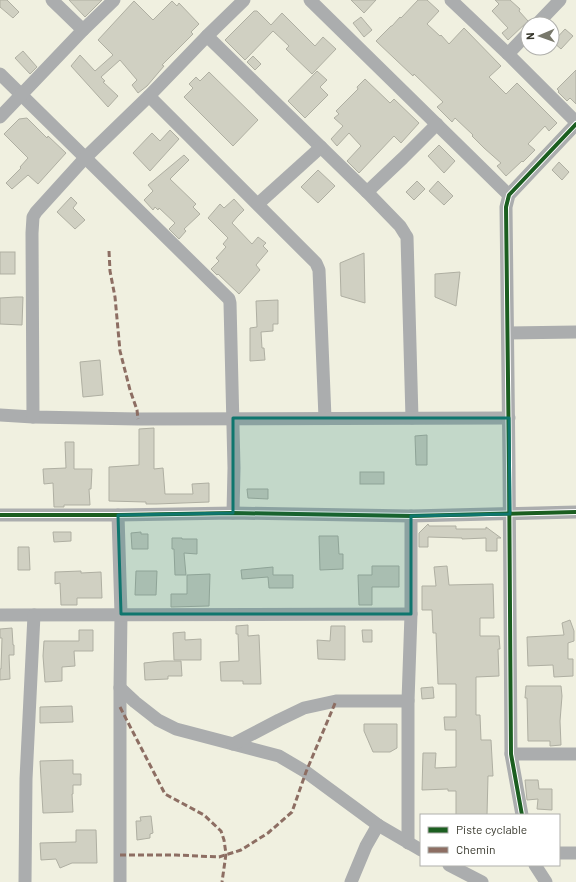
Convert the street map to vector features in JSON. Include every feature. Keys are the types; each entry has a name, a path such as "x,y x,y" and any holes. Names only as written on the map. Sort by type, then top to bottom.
{"street":[{"path":"52,0 83,30"},
{"path":"0,117 83,30 114,0"},
{"path":"33,417 33,217 85,158 244,0"},
{"path":"310,0 509,195"},
{"path":"451,0 508,54 576,123 509,195 506,207 511,754 522,814"},
{"path":"545,16 560,0"},
{"path":"207,36 367,192 406,234 412,418"},
{"path":"508,54 520,41"},
{"path":"0,74 229,299 233,418 234,513"},
{"path":"149,96 318,266 326,418"},
{"path":"367,192 436,124"},
{"path":"258,204 321,147"},
{"path":"508,332 576,332"},
{"path":"0,415 138,419 509,418"},
{"path":"0,516 234,513 411,516 576,512"},
{"path":"118,515 120,614 120,882"},
{"path":"408,843 408,701 411,614 411,516"},
{"path":"0,615 411,614"},
{"path":"25,882 26,779 34,615"},
{"path":"120,688 158,720 176,729 279,756 306,772 378,825 420,849"},
{"path":"233,744 304,708 336,701 408,701"},
{"path":"511,754 576,754"},
{"path":"351,882 366,846 378,825"},
{"path":"560,853 576,853"},
{"path":"451,866 482,882"},
{"path":"536,866 546,882"}],"highlighted area":[{"path":"233,418 509,418 510,514 411,516 411,614 121,614 118,515 233,513"}],"building":[{"path":"0,0 7,0 19,12 13,18 0,7"},
{"path":"69,0 102,0 85,17"},
{"path":"351,0 376,0 364,13"},
{"path":"418,0 427,0 439,11 427,24 440,36 441,35 449,44 464,28 501,66 489,77 506,94 517,83 557,123 549,131 545,126 528,144 535,150 506,176 497,166 501,163 472,136 473,135 455,118 452,122 437,107 443,102 376,41"},
{"path":"495,0 510,0 520,9 519,11 524,16 520,16 520,29 508,40 502,33 508,28 492,11 499,4"},
{"path":"134,1 153,20 172,1 177,6 179,3 199,24 191,32 193,34 162,65 164,66 147,86 138,93 132,85 137,80 120,60 101,77 105,81 103,82 118,96 108,107 71,66 80,55 95,71 113,55 98,40"},
{"path":"254,11 257,11 271,25 282,13 315,46 323,37 336,49 312,74 286,49 289,46 273,31 245,60 225,40"},
{"path":"361,17 372,30 364,37 353,23"},
{"path":"565,29 573,36 561,49 560,48 560,34"},
{"path":"23,51 37,67 30,74 15,58"},
{"path":"253,56 261,64 255,70 247,62"},
{"path":"576,70 576,104 570,98 567,101 557,89"},
{"path":"317,71 327,80 320,87 328,95 305,118 288,101"},
{"path":"209,72 258,120 233,146 184,97 193,88 189,84 196,77 200,81"},
{"path":"365,79 390,103 394,99 419,123 401,143 394,136 359,173 347,161 361,146 349,133 337,146 331,139 343,126 334,118 339,114 336,111 358,89 357,87"},
{"path":"27,118 47,138 48,136 66,153 38,184 28,175 12,189 6,183 21,168 20,167 28,158 4,134 19,119"},
{"path":"170,130 179,139 150,171 133,153 152,133 160,141"},
{"path":"439,145 455,161 444,173 428,156"},
{"path":"184,155 189,160 170,179 196,204 193,207 200,214 184,229 186,231 179,239 169,229 175,223 159,208 158,210 155,207 153,210 144,200 153,191 148,185"},
{"path":"559,162 569,172 562,180 552,170"},
{"path":"318,170 335,186 318,203 301,187"},
{"path":"417,181 425,189 414,200 406,192"},
{"path":"438,181 453,196 444,205 429,191"},
{"path":"71,197 77,203 73,208 85,220 75,229 57,212"},
{"path":"234,199 244,210 232,223 252,244 258,237 266,243 263,246 268,251 256,265 260,270 239,294 211,269 219,261 216,258 226,247 223,244 228,238 208,218 220,204 224,208"},
{"path":"0,252 15,252 15,274 0,274"},
{"path":"364,253 365,303 341,296 340,263"},
{"path":"460,272 456,306 435,297 435,274"},
{"path":"23,297 22,325 0,324 0,298"},
{"path":"278,300 278,324 273,324 273,331 261,332 262,348 264,348 265,360 250,361 250,328 257,327 256,301"},
{"path":"100,360 103,395 83,397 80,362"},
{"path":"154,428 154,469 163,468 165,494 193,494 192,484 209,483 209,502 146,504 146,502 109,501 109,467 139,465 139,429"},
{"path":"427,435 427,465 416,465 415,436"},
{"path":"65,442 74,442 74,469 92,469 91,489 89,489 90,505 64,505 64,507 54,507 53,483 44,484 43,469 66,468"},
{"path":"360,472 384,472 384,484 360,484"},
{"path":"247,489 268,489 268,499 248,498"},
{"path":"428,524 429,526 456,526 456,529 486,529 486,527 501,538 497,538 497,551 486,551 486,538 462,539 428,537 428,547 419,547 419,533"},
{"path":"53,532 71,532 71,541 54,542"},
{"path":"141,532 141,534 148,534 148,549 132,549 131,533"},
{"path":"319,536 338,536 339,554 343,554 343,569 320,570"},
{"path":"172,538 197,539 197,554 184,553 186,575 175,575"},
{"path":"18,547 29,547 30,570 18,570"},
{"path":"372,566 399,566 399,587 372,587 372,605 359,605 358,575 372,575"},
{"path":"447,566 449,585 493,584 494,618 480,618 480,636 499,636 499,676 476,677 476,715 480,715 481,740 491,740 493,776 488,776 487,814 456,814 456,791 448,791 448,789 422,790 423,753 436,753 435,768 456,767 456,730 445,730 444,717 456,717 456,684 438,684 436,633 433,633 432,610 422,610 422,586 436,586 434,567"},
{"path":"273,567 273,575 293,575 293,588 269,588 268,577 242,579 241,570"},
{"path":"81,571 81,573 101,572 102,598 77,598 77,605 61,605 60,583 55,584 55,572"},
{"path":"136,571 157,571 156,595 135,595"},
{"path":"210,574 209,606 171,607 171,594 187,594 187,575"},
{"path":"570,620 574,631 574,641 568,643 568,659 573,659 573,676 554,677 553,665 528,666 527,637 564,635 562,623"},
{"path":"248,625 248,636 259,635 261,684 243,684 243,681 221,681 220,662 239,661 238,634 236,634 236,626"},
{"path":"331,626 345,626 345,660 318,659 317,640 330,641"},
{"path":"12,628 14,655 9,655 10,679 0,680 2,638 0,638 0,629"},
{"path":"79,630 93,630 93,651 74,651 75,666 62,667 62,681 45,682 43,656 44,641 79,641"},
{"path":"362,630 372,630 372,642 363,642"},
{"path":"185,632 185,640 201,639 201,660 174,660 173,633"},
{"path":"181,661 182,676 168,676 168,679 145,680 144,663"},
{"path":"526,686 561,686 561,745 550,746 550,741 528,741 527,698 525,698"},
{"path":"433,687 434,698 422,699 421,688"},
{"path":"72,706 73,722 40,723 40,707"},
{"path":"364,724 397,724 397,748 390,752 373,752 364,731"},
{"path":"73,760 73,774 81,774 81,785 73,785 73,812 43,813 40,761"},
{"path":"525,780 538,780 539,789 552,789 552,810 537,809 538,799 527,800"},
{"path":"151,816 153,833 150,834 150,838 137,840 136,821 141,821 140,817"},
{"path":"76,830 96,830 97,863 72,863 60,868 56,859 41,860 40,843 76,842"}],"marked path":[{"path":"109,251 120,351 137,410 138,419"},
{"path":"120,855 219,857 241,850 268,833 292,812 306,772 336,701"},
{"path":"120,707 165,794 204,815 221,831 226,854 222,882"}],"cycle path":[{"path":"522,814 511,754 506,207 509,195 576,124"},
{"path":"0,515 233,513 411,516 576,512"}]}
